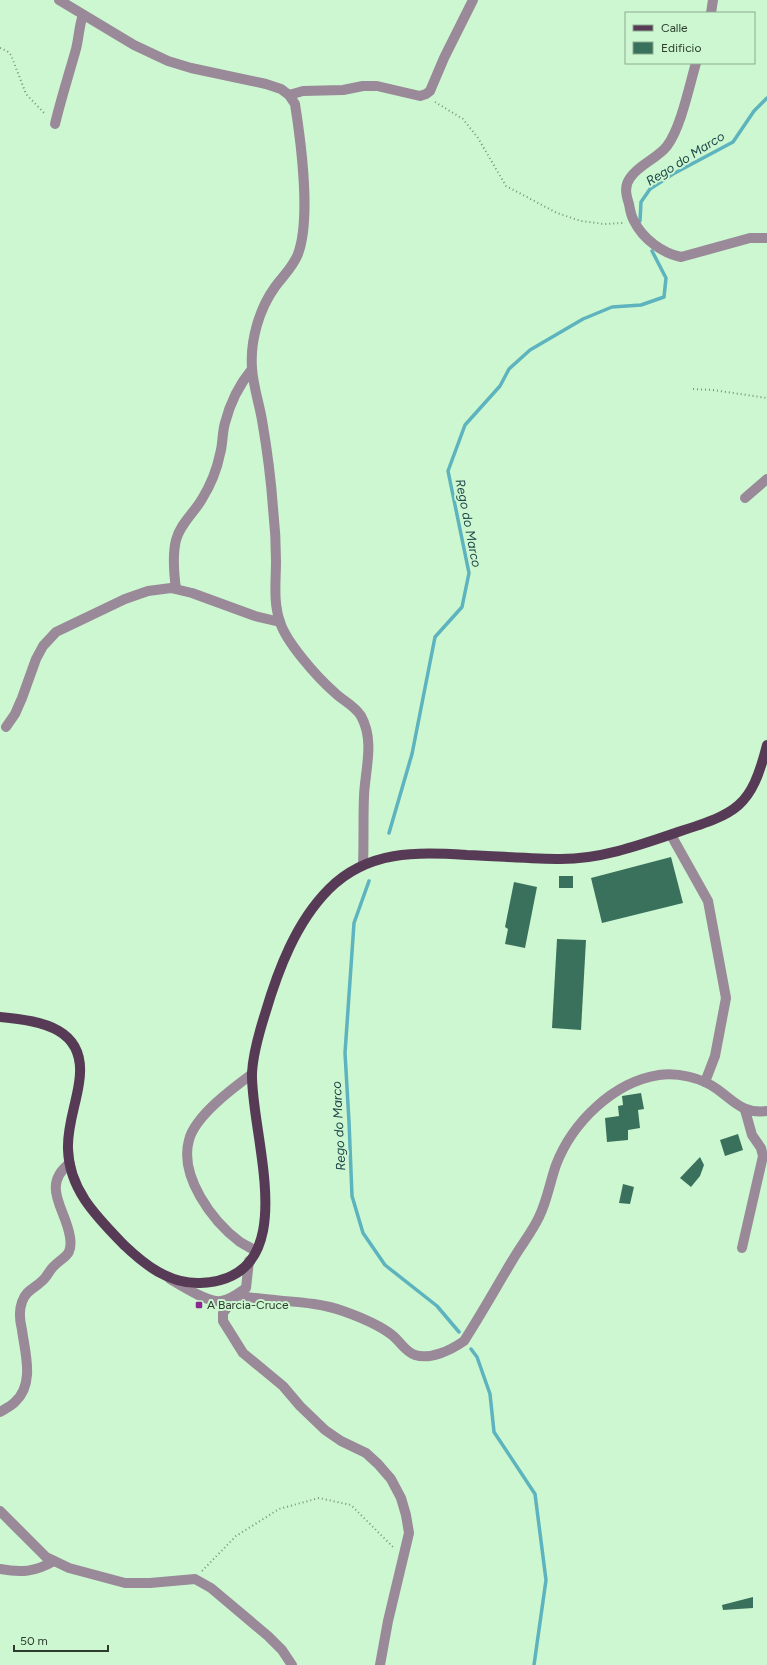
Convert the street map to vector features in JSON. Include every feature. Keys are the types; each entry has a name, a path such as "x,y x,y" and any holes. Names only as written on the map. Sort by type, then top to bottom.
{"main road":[{"path":"0,1017 51,1026 63,1032 70,1039 75,1048 79,1057 80,1069 79,1083 69,1128 68,1150 75,1182 84,1200 96,1217 133,1253 167,1277 181,1282 198,1283 214,1281 227,1277 240,1270 249,1261 263,1236 266,1217 266,1191 252,1074 259,1032 272,989 300,926 322,896 336,882 364,865 395,855 417,853 562,859 590,857 617,852 671,835 709,822 728,813 741,804 751,792 758,777 767,745"}],"street":[{"path":"59,0 134,45 168,61 191,68 266,84 281,89 289,95 295,104 304,216 301,242 291,267 276,286 265,304 256,330 252,369 268,459 276,559 275,598 280,622 290,641 309,666 333,691 354,707 364,724 367,733 368,747 364,794 364,865"},
{"path":"289,95 303,91 342,90 370,86 377,86 420,96 426,94 430,91 444,58 473,0"},
{"path":"711,12 713,0"},
{"path":"54,124 76,47 79,26 83,15"},
{"path":"696,64 677,126 667,147 639,167 630,178 626,187 627,200 634,222 646,237 661,250 672,255 681,256 750,238 767,238"},
{"path":"176,589 174,576 176,540 181,528 202,500 214,474 230,408 242,382 252,369"},
{"path":"745,498 767,479"},
{"path":"6,726 15,714 36,659 43,646 56,632 125,599 148,591 171,588 254,616 280,622"},
{"path":"671,835 708,901 726,998 715,1056 706,1082"},
{"path":"252,1074 232,1089 198,1124 189,1140 187,1156 190,1175 199,1196 225,1230 241,1242 256,1250"},
{"path":"167,1277 181,1286 210,1299 221,1301 237,1295 257,1300 320,1304 342,1310 367,1320 394,1336 408,1352 416,1356 430,1356 456,1347 464,1342 539,1217 557,1164 567,1143 581,1122 597,1106 615,1092 641,1080 660,1075 683,1076 706,1082 745,1110 759,1112 767,1111"},
{"path":"742,1248 763,1156 761,1148 752,1135 745,1110"},
{"path":"0,1412 15,1403 22,1394 26,1381 28,1366 20,1323 21,1303 28,1290 41,1282 53,1267 65,1258 70,1247 70,1237 57,1198 55,1183 61,1170 70,1163"},
{"path":"249,1261 246,1288 237,1295 223,1313 223,1321 242,1353 283,1386 324,1430 341,1441 366,1453 391,1479 401,1498 409,1533 388,1621 380,1665"},
{"path":"0,1511 46,1557 69,1568 125,1583 150,1583 195,1579 211,1588 268,1636 282,1650 292,1665"},
{"path":"0,1569 10,1571 29,1571 41,1569 54,1561"}],"path":[{"path":"0,48 7,51 11,55 26,94 54,124"},
{"path":"426,94 463,119 478,138 506,186 557,213 581,221 604,224 634,222"},
{"path":"693,389 713,390 767,398"},
{"path":"195,1579 236,1536 279,1509 319,1498 351,1505 403,1557"}],"building":[{"path":"671,857 683,903 602,923 591,878"},
{"path":"559,876 573,876 573,888 559,888"},
{"path":"514,882 537,887 525,948 505,944 508,929 505,927"},
{"path":"557,939 586,940 581,1030 552,1028"},
{"path":"641,1093 644,1109 638,1110 640,1128 628,1130 628,1140 607,1142 605,1118 619,1116 618,1106 623,1105 622,1096"},
{"path":"738,1134 743,1150 725,1156 720,1140"},
{"path":"700,1157 704,1165 700,1176 691,1187 680,1178"},
{"path":"623,1184 634,1187 630,1204 619,1203"},
{"path":"753,1597 753,1608 723,1610 722,1605"}],"waterway":[{"name":"Rego do Marco","path":"640,221 641,202 650,189 673,174 733,142 754,111 767,98"},
{"name":"Rego do Marco","path":"389,833 412,754 435,637 462,607 469,573 448,471 465,425 500,386 509,369 530,350 583,319 612,307 641,305 664,297 666,278 652,251"},
{"name":"Rego do Marco","path":"369,881 354,923 345,1053 352,1196 363,1233 385,1265 437,1306 459,1332"},
{"name":"Rego do Marco","path":"471,1349 477,1357 490,1394 494,1432 535,1494 546,1580 534,1665"}],"place":[{"name":"A Barcia-Cruce","path":"199,1305"}]}
